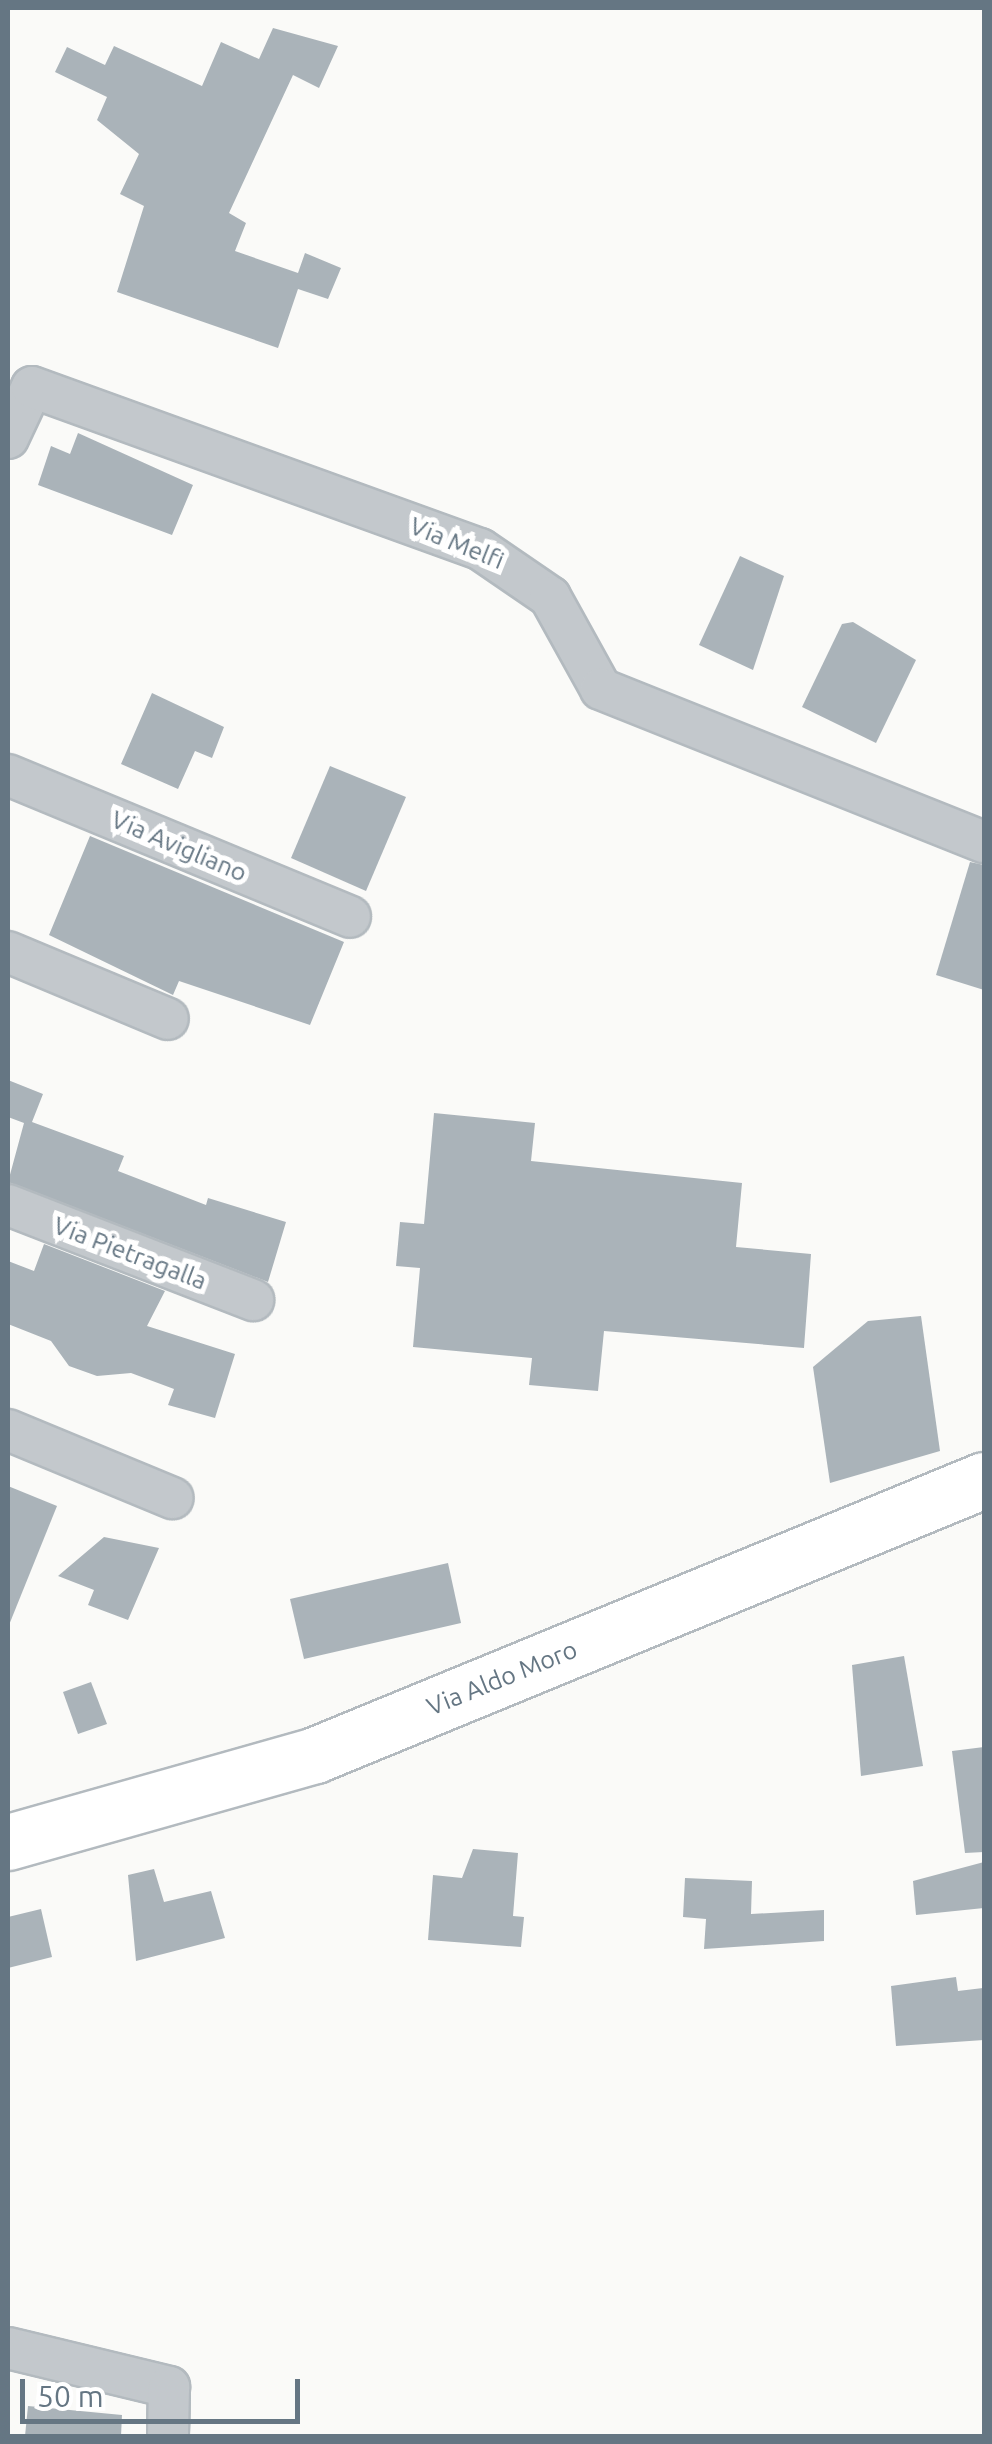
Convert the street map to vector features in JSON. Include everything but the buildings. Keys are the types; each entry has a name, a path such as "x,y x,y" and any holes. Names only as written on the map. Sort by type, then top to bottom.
{"street":[{"name":"Via Melfi","path":"8,438 32,388 480,549 550,596 601,689 984,842"},
{"name":"Via Avigliano","path":"8,775 350,917"},
{"path":"8,952 168,1019"},
{"name":"Via Pietragalla","path":"8,1205 253,1300"},
{"path":"8,1430 172,1498"},
{"name":"Via Aldo Moro","path":"8,1842 315,1754 984,1480"},
{"path":"8,2348 169,2387 168,2436"}]}
